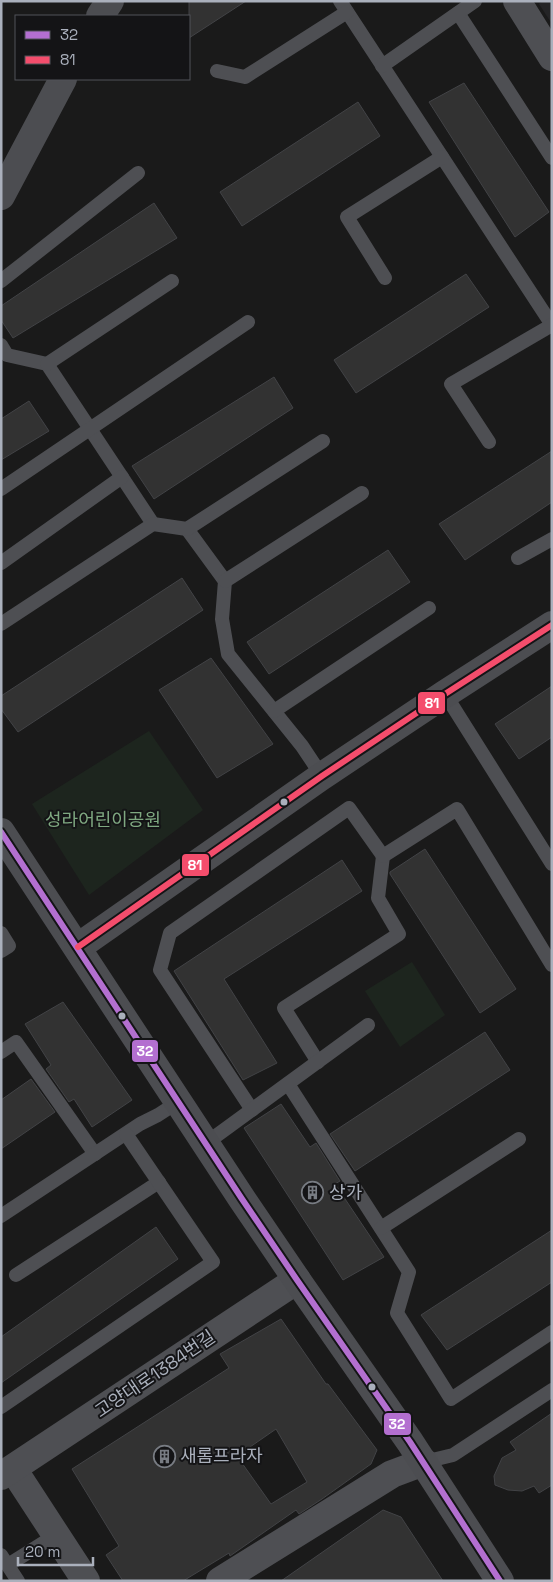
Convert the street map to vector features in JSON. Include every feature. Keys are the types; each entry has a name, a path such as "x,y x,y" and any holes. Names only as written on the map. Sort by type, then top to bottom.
{"street":[{"path":"101,15 110,1"},
{"path":"517,1 552,57"},
{"path":"1,196 62,80"},
{"path":"78,947 322,776 552,625"},
{"path":"1,832 78,947 205,1144 296,1280 424,1462 500,1581"},
{"name":"고양대로1384번길","path":"7,1472 296,1280"},
{"path":"220,1581 392,1474 424,1462"},
{"path":"7,1472 56,1535 86,1581"}],"lane":[{"path":"382,66 475,1"},
{"path":"217,71 245,77 344,7 552,325 451,384 489,442"},
{"path":"458,13 552,158"},
{"path":"385,278 347,217 442,157"},
{"path":"1,281 138,172"},
{"path":"47,364 172,281"},
{"path":"1,490 248,322"},
{"path":"3,354 47,364 153,524"},
{"path":"1,624 153,524 187,529 323,442"},
{"path":"1,563 122,477"},
{"path":"225,581 362,493"},
{"path":"187,529 225,581 222,619 228,654 302,746 322,776"},
{"path":"518,558 552,539"},
{"path":"274,711 429,608"},
{"path":"445,694 552,863"},
{"path":"252,1110 160,970 170,933 349,808 383,856 378,898 399,934 284,1008 318,1062"},
{"path":"383,856 457,809 552,965"},
{"path":"1,933 10,946 1,951"},
{"path":"205,1144 368,1026"},
{"path":"1,1052 16,1042 94,1154"},
{"path":"288,1084 409,1272 397,1313 452,1398 552,1332"},
{"path":"1,1216 94,1154 178,1102"},
{"path":"1,1408 213,1262 126,1134"},
{"path":"381,1228 519,1139"},
{"path":"16,1275 159,1182"},
{"path":"424,1462 453,1455 552,1390"},
{"path":"18,1581 4,1560 56,1535"}],"shaded area":[{"path":"542,1 552,1 552,24 539,4"}],"green space":[{"name":"성라어린이공원","path":"149,731 203,810 89,895 32,804"},
{"path":"412,962 445,1015 400,1047 365,991"}],"building":[{"path":"189,1 246,1 190,37"},
{"path":"464,83 549,212 515,237 429,102"},
{"path":"358,102 380,136 242,226 220,192"},
{"path":"154,203 177,238 13,338 1,320 1,306"},
{"path":"466,274 489,307 356,393 334,360"},
{"path":"274,377 293,408 154,499 132,466"},
{"path":"29,401 49,431 1,460 1,419"},
{"path":"552,451 552,502 465,560 439,524"},
{"path":"388,550 410,582 269,674 247,642"},
{"path":"182,578 203,610 18,732 1,709 1,696"},
{"path":"211,658 273,744 217,778 159,690"},
{"path":"552,686 552,737 519,759 495,724"},
{"path":"425,849 516,989 480,1013 390,874 390,872"},
{"path":"342,860 362,891 224,979 277,1063 243,1080 174,971"},
{"path":"63,1002 132,1100 92,1127 74,1099 69,1102 46,1069 51,1065 25,1024"},
{"path":"485,1032 510,1070 355,1171 330,1134"},
{"path":"31,1079 55,1112 1,1149 1,1100"},
{"name":"상가","path":"281,1104 310,1147 316,1143 340,1181 335,1184 384,1257 343,1280 244,1128"},
{"path":"156,1227 178,1259 1,1383 1,1337"},
{"path":"552,1230 552,1282 447,1350 421,1315"},
{"path":"281,1319 326,1384 328,1384 377,1450 371,1464 322,1499 299,1514 296,1510 230,1556 229,1553 183,1581 123,1581 106,1555 119,1546 72,1469 229,1368 220,1354","holes":["276,1429 307,1482 271,1504 237,1456"]},
{"path":"552,1413 552,1485 539,1493 534,1486 522,1491 508,1490 495,1485 494,1476 502,1458 516,1450 510,1442"},
{"path":"383,1510 401,1517 443,1581 281,1581"}],"transit line":[{"name":"81","path":"78,947 322,776 552,625"},
{"name":"32","path":"1,832 242,1199 410,1442 500,1581"}],"place":[{"name":"상가","path":"313,1193"},
{"name":"새롬프라자","path":"164,1456"}]}
